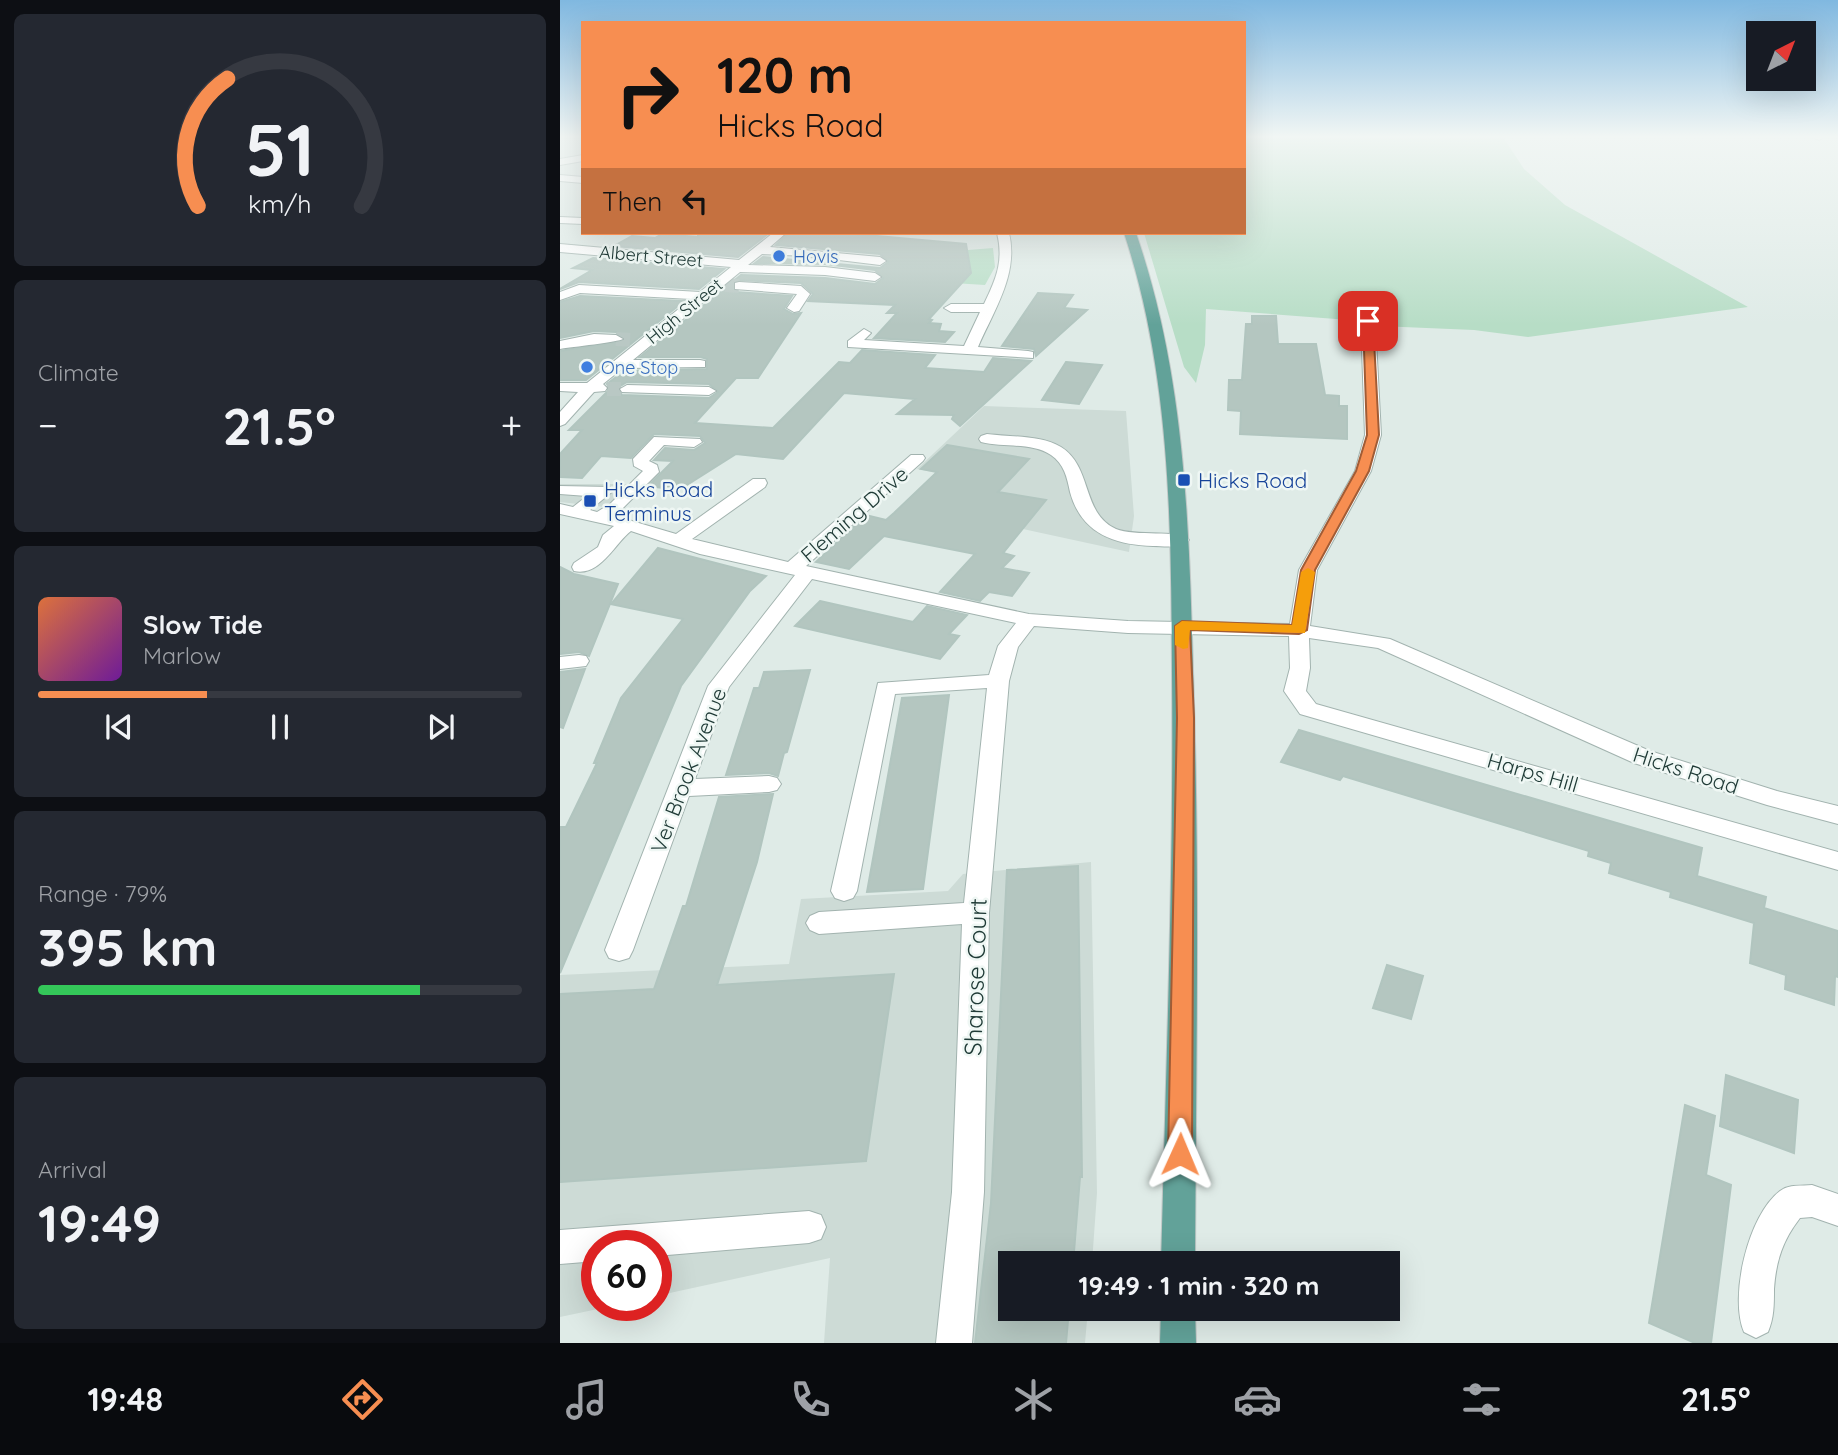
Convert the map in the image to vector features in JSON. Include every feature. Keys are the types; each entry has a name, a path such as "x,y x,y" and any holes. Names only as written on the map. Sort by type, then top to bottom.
{"main road":[{"path":"1131,235 1139,255 1160,353 1170,417 1180,540 1185,718 1178,1251"},
{"path":"1178,1321 1178,1343"}],"street":[{"path":"560,220 581,221"},
{"name":"High Street","path":"560,421 590,388 701,296 720,285 777,235"},
{"path":"968,350 1007,265 1003,235"},
{"name":"Albert Street","path":"560,248 875,277"},
{"path":"758,250 806,252 880,261"},
{"path":"739,286 804,292 794,308"},
{"path":"560,296 579,289 701,296"},
{"path":"951,308 989,308"},
{"name":"Harps Hill","path":"1368,320 1373,435 1363,471 1308,570 1299,630 1301,654 1295,691 1308,709 1838,861"},
{"path":"864,333 853,344 1028,355"},
{"path":"560,345 594,338 616,339"},
{"path":"632,340 647,341"},
{"path":"619,364 700,364"},
{"path":"560,387 607,389"},
{"path":"627,389 709,391"},
{"path":"987,439 1054,449 1074,468 1083,506 1094,523 1111,533 1128,540 1180,540"},
{"path":"601,517 616,508 651,472 650,468 640,463 641,459 660,440 694,442"},
{"name":"Fleming Drive","path":"800,571 917,458"},
{"path":"678,541 759,483"},
{"path":"564,490 604,491 569,510"},
{"name":"Hicks Road","path":"569,510 628,524 678,541 800,571 1029,620 1128,627 1299,630 1382,643 1642,757 1775,799 1838,815"},
{"path":"581,567 607,550 609,539 628,524"},
{"name":"Ver Brook Avenue","path":"619,950 719,686 787,596 800,571"},
{"path":"985,611 999,594"},
{"name":"Sharose Court","path":"954,1343 968,1192 976,913 998,681 1009,646 1029,620"},
{"path":"844,891 886,688 998,681"},
{"path":"680,788 769,784"},
{"path":"819,923 976,913"},
{"path":"1756,1320 1758,1260 1773,1225 1792,1202 1812,1201 1838,1210"},
{"path":"560,1247 810,1227"}],"shaded area":[{"path":"984,406 1126,411 1134,516 1129,552 972,518 1005,485 917,469"},
{"path":"560,484 631,484 605,507 560,502"},
{"path":"1091,862 1097,1193 1093,1251 998,1251 998,1321 1087,1321 1085,1343 824,1343 830,1258 672,1293 672,1230 581,1230 581,1313 560,1317 560,975 789,964 801,899 948,891 963,874"}],"green space":[{"path":"1246,200 1559,200 1748,307 1528,337 1474,330 1379,326 1349,320 1206,309 1205,345 1196,383 1184,367 1145,235 1246,235"},
{"path":"993,248 995,267 985,285 889,279 955,251"}],"building":[{"path":"766,235 738,257 614,246 632,236"},
{"path":"786,235 865,235 966,244 971,273 929,319 932,320 929,323 941,324 939,331 954,332 945,342 874,338 897,313 887,313 895,305 808,301 813,294 801,283 735,280 741,275 825,278 875,284 883,278 875,270 825,264 755,263 763,257 880,268 888,262 880,254 776,245"},
{"path":"593,258 724,269 699,289 579,282 560,289 592,270 573,268"},
{"path":"734,281 732,289 735,292 792,296 784,309 793,314 801,313 758,378 736,378 695,423 773,428 839,362 850,363 862,350 935,355 925,368 984,372 993,358 1031,361 960,426 952,419 954,415 897,414 915,399 844,393 783,459 736,454 679,490 648,486 673,461 654,460 665,448 694,450 705,443 700,436 654,434 631,458 601,456 582,478 560,477 560,454 582,430 569,430 607,392 610,388 607,384 624,371 707,369 707,359 701,357 640,357","holes":["627,382 709,384 718,392 709,398 622,395 617,388"]},
{"path":"1038,293 1073,295 1064,308 1087,310 1036,356 1034,349 1002,346"},
{"path":"580,296 684,301 586,380 560,380 560,351 625,340 616,332 594,331 560,338 560,302"},
{"path":"1252,316 1276,316 1278,344 1316,344 1325,395 1339,396 1339,406 1347,406 1347,439 1240,434 1241,411 1228,410 1229,380 1242,380 1246,324 1252,324"},
{"path":"1066,362 1102,365 1079,404 1042,400"},
{"path":"947,445 1029,459 998,492 1046,500 1003,553 1014,556 1002,568 1029,573 1012,596 989,592 980,601 940,592 975,554 884,536 849,569 816,562 866,515 886,520 894,513 937,472 921,469"},
{"path":"658,548 766,576 750,591 681,686 560,973 560,827 566,827 597,763 594,763 621,698 683,619 611,604"},
{"path":"560,567 574,574 618,584 589,656 579,652 560,654"},
{"path":"820,601 913,622 927,606 967,615 949,634 959,636 940,659 795,626"},
{"path":"585,669 563,728 560,727 560,672"},
{"path":"810,670 778,776 769,773 726,775 754,688 759,688 764,672"},
{"path":"949,695 923,889 867,892 902,698"},
{"path":"1299,730 1702,848 1697,876 1766,897 1764,908 1838,931 1838,977 1835,976 1834,1005 1785,989 1786,975 1750,963 1754,923 1670,897 1671,892 1609,873 1611,863 1588,856 1589,851 1343,776 1340,780 1281,762"},
{"path":"773,794 757,862 717,985 894,974 866,1161 560,1182 560,994 654,989 683,906 686,906 719,797"},
{"path":"1078,866 1082,1177 1074,1251 998,1251 998,1321 1068,1321 1066,1343 975,1343 991,1203 1007,870"},
{"path":"1387,965 1423,976 1411,1019 1373,1008"},
{"path":"1726,1075 1798,1100 1794,1153 1720,1126"},
{"path":"1685,1105 1715,1116 1706,1175 1731,1185 1711,1343 1695,1343 1649,1323"}],"tunnel":[{"path":"725,285 739,286"},
{"path":"616,339 632,340"},
{"path":"607,389 627,389"}],"slow traffic":[{"path":"1183,645 1182,626 1299,630 1308,572"}],"place":[{"name":"Hovis","path":"779,256"},
{"name":"One Stop","path":"587,367"},
{"name":"Hicks Road","path":"1184,480"},
{"name":"Hicks Road Terminus","path":"590,501"}],"route":[{"path":"1180,1154 1185,718 1182,626 1299,630 1308,570 1363,471 1373,435 1368,321"}]}
